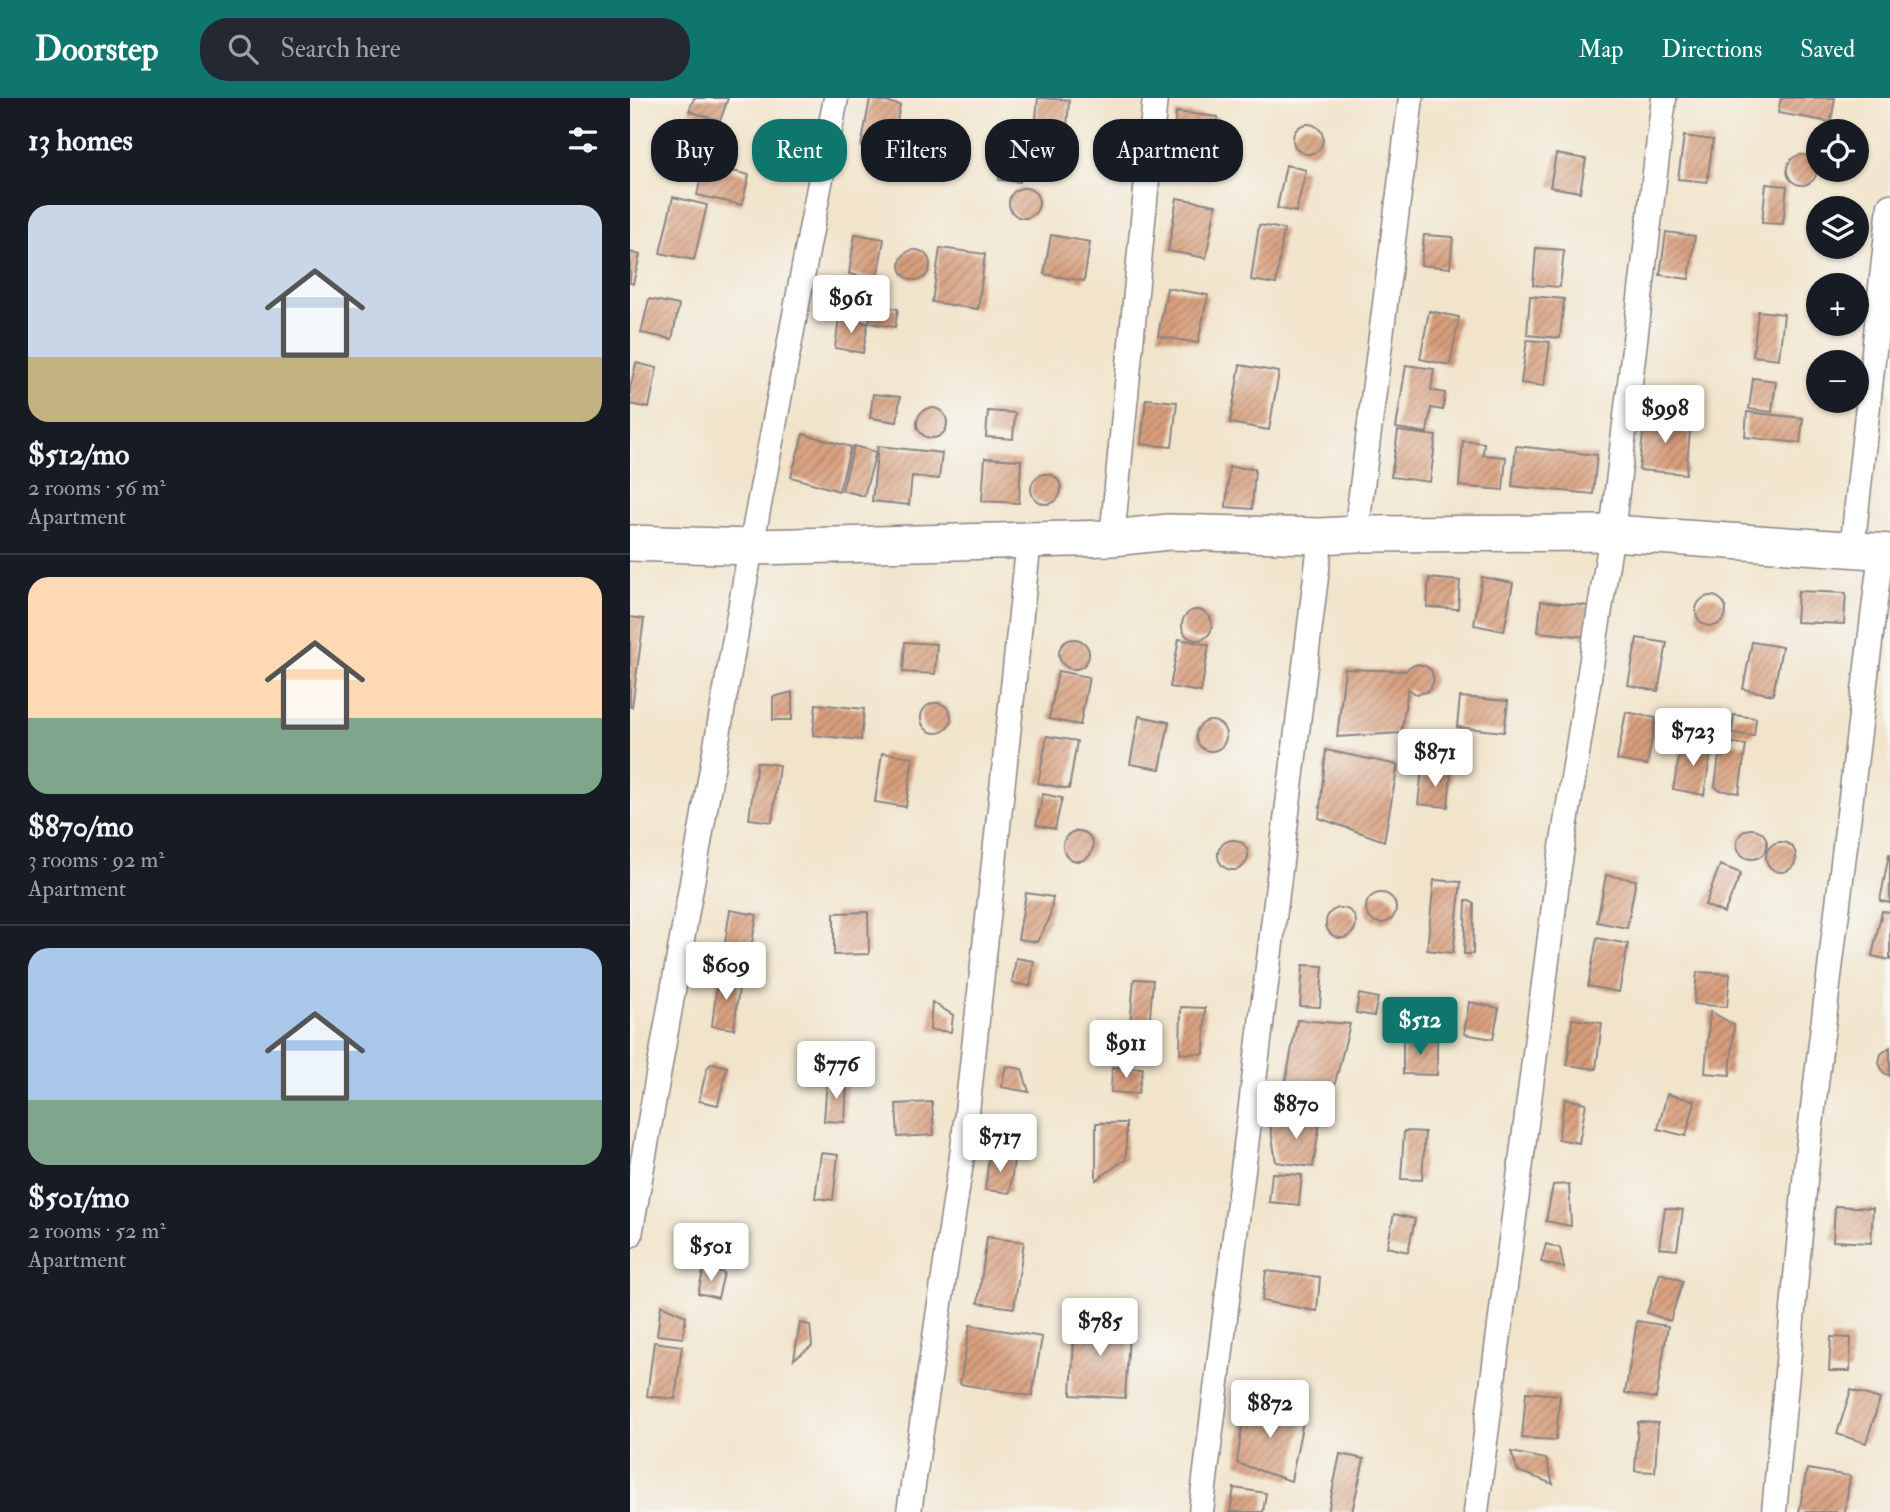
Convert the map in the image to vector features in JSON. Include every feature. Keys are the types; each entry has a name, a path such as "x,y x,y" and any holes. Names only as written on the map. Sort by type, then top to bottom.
{"street":[{"path":"630,1235 751,547 836,98"},
{"path":"1112,538 1154,98"},
{"path":"1356,534 1411,98"},
{"path":"1476,1512 1559,867 1612,533 1664,98"},
{"path":"1774,1512 1808,1149 1874,551 1890,206"},
{"path":"630,543 751,547 1112,538 1169,532 1321,536 1612,533 1874,551"},
{"path":"1201,1512 1321,536"},
{"path":"909,1512 964,1149 1029,540"}],"building":[{"path":"694,98 728,98 721,119 689,111"},
{"path":"1038,98 1069,100 1068,119 1036,119"},
{"path":"1781,98 1835,98 1832,119 1778,113"},
{"path":"870,99 900,105 897,119 866,119"},
{"path":"1176,112 1218,117 1218,119 1175,119"},
{"path":"1308,124 1314,125 1322,133 1322,145 1314,153 1308,154 1302,153 1294,145 1293,139 1294,133 1302,125"},
{"path":"1684,136 1713,140 1707,182 1678,179"},
{"path":"1556,154 1586,159 1580,192 1550,187"},
{"path":"1806,156 1806,182 1811,182 1802,185 1791,181 1787,170 1791,159"},
{"path":"1286,165 1306,170 1296,212 1277,208"},
{"path":"738,172 749,175 742,205 697,195 700,182 738,182"},
{"path":"1766,184 1787,186 1783,224 1762,223"},
{"path":"1024,188 1035,192 1039,203 1035,214 1024,218 1013,214 1009,203 1013,192"},
{"path":"673,197 707,205 694,260 660,253"},
{"path":"1177,198 1216,205 1206,258 1168,251"},
{"path":"1259,225 1284,229 1276,284 1251,280"},
{"path":"1666,232 1695,236 1689,279 1660,275"},
{"path":"855,234 884,239 877,279 849,274"},
{"path":"1051,235 1090,242 1084,281 1044,274"},
{"path":"1424,235 1453,237 1450,268 1421,265"},
{"path":"940,248 985,254 978,309 932,302"},
{"path":"1536,248 1564,250 1560,287 1533,285"},
{"path":"915,250 921,251 929,259 929,271 921,279 915,280 909,279 901,271 900,265 901,259 909,251"},
{"path":"630,252 640,255 633,284 630,283"},
{"path":"1167,288 1208,295 1198,343 1158,336"},
{"path":"1530,296 1564,299 1560,338 1527,335"},
{"path":"649,299 679,305 672,339 641,333"},
{"path":"871,305 898,309 895,327 869,323"},
{"path":"1429,311 1459,317 1450,365 1420,359"},
{"path":"1758,311 1784,314 1779,359 1753,356"},
{"path":"839,318 868,323 863,353 835,348"},
{"path":"1527,340 1550,342 1544,386 1521,383"},
{"path":"636,363 657,368 649,408 630,404 630,389"},
{"path":"1240,365 1279,372 1269,430 1230,423"},
{"path":"1406,365 1434,369 1431,390 1445,393 1443,410 1431,408 1427,433 1396,428"},
{"path":"1753,378 1776,381 1772,412 1749,409"},
{"path":"873,394 900,397 897,422 870,418"},
{"path":"1146,399 1177,402 1172,447 1141,444"},
{"path":"932,408 943,412 947,423 943,434 932,438 921,434 917,423 921,412"},
{"path":"988,411 1015,413 1013,439 986,437"},
{"path":"1747,412 1803,418 1800,443 1745,437"},
{"path":"1645,416 1691,421 1686,474 1639,470"},
{"path":"1398,431 1436,436 1430,482 1391,477"},
{"path":"803,434 851,447 839,491 791,477"},
{"path":"1463,441 1484,443 1483,455 1506,457 1503,490 1459,486"},
{"path":"854,446 876,452 864,496 842,490"},
{"path":"878,446 942,453 939,479 912,476 909,505 872,501"},
{"path":"1516,446 1597,455 1593,494 1512,486"},
{"path":"985,458 1021,460 1019,503 982,501"},
{"path":"1229,467 1255,469 1252,509 1226,507"},
{"path":"1046,474 1052,475 1060,483 1060,495 1052,503 1046,504 1040,503 1032,495 1031,489 1032,483 1040,475"},
{"path":"1482,577 1513,583 1504,631 1474,625"},
{"path":"1429,578 1460,581 1458,609 1427,607"},
{"path":"1798,591 1846,593 1844,624 1796,622"},
{"path":"1711,596 1717,597 1725,605 1725,617 1717,625 1711,626 1705,625 1697,617 1696,611 1697,605 1705,597"},
{"path":"1541,601 1590,606 1587,637 1538,632"},
{"path":"1197,610 1203,611 1211,619 1211,631 1203,639 1197,640 1191,639 1183,631 1182,625 1183,619 1191,611"},
{"path":"630,617 644,619 632,707 630,707"},
{"path":"1637,638 1667,643 1658,691 1628,685"},
{"path":"1074,639 1085,643 1089,654 1085,665 1074,669 1063,665 1059,654 1063,643"},
{"path":"1179,639 1209,645 1201,692 1170,687"},
{"path":"905,642 937,644 935,674 903,672"},
{"path":"1752,642 1782,647 1773,695 1743,689"},
{"path":"1418,664 1431,670 1434,680 1426,692 1416,694 1408,689 1401,733 1337,737 1345,669 1406,671"},
{"path":"1058,671 1089,677 1080,725 1049,719"},
{"path":"792,692 792,720 773,720 773,697"},
{"path":"1460,697 1508,701 1504,732 1457,727"},
{"path":"936,703 942,704 950,712 950,724 942,732 936,733 930,732 922,724 921,718 922,712 930,704"},
{"path":"816,704 864,709 861,740 813,735"},
{"path":"1626,712 1656,718 1647,765 1617,760"},
{"path":"1734,715 1756,718 1754,736 1732,733"},
{"path":"1139,716 1169,722 1160,769 1130,764"},
{"path":"1211,721 1217,722 1225,730 1225,742 1217,750 1211,751 1205,750 1197,742 1196,736 1197,730 1205,722"},
{"path":"1047,736 1077,741 1069,789 1038,783"},
{"path":"1682,741 1712,747 1704,795 1673,789"},
{"path":"1721,741 1746,745 1739,793 1719,790 1715,786"},
{"path":"1326,750 1398,765 1384,841 1319,818"},
{"path":"882,753 913,757 906,807 875,802"},
{"path":"757,762 779,765 772,822 749,819"},
{"path":"1422,770 1451,773 1448,807 1418,804"},
{"path":"1043,794 1062,798 1055,829 1036,825"},
{"path":"1752,829 1758,830 1766,838 1766,850 1758,858 1752,859 1746,858 1738,850 1737,844 1738,838 1746,830"},
{"path":"1078,831 1089,835 1093,846 1089,857 1078,861 1067,857 1063,846 1067,835"},
{"path":"1233,840 1239,841 1247,849 1247,861 1239,869 1233,870 1227,869 1219,861 1218,855 1219,849 1227,841"},
{"path":"1781,842 1787,843 1795,851 1795,863 1787,871 1781,872 1775,871 1767,863 1766,857 1767,851 1775,843"},
{"path":"1890,854 1890,903 1880,901"},
{"path":"1720,865 1741,873 1724,913 1705,905"},
{"path":"1606,875 1636,880 1627,928 1597,922"},
{"path":"1434,880 1461,882 1453,953 1427,950"},
{"path":"1026,893 1053,897 1049,920 1037,942 1018,939"},
{"path":"1381,893 1387,894 1395,902 1395,914 1387,922 1381,923 1375,922 1367,914 1366,908 1367,902 1375,894"},
{"path":"1466,900 1474,903 1473,954 1464,954"},
{"path":"1341,908 1347,909 1355,917 1355,929 1347,937 1341,938 1335,937 1327,929 1326,923 1327,917 1335,909"},
{"path":"730,910 757,915 749,959 723,955"},
{"path":"1882,911 1890,912 1890,960 1872,956"},
{"path":"868,912 869,954 834,955 834,913"},
{"path":"1597,938 1628,944 1619,992 1588,986"},
{"path":"1016,958 1034,961 1030,986 1012,983"},
{"path":"1303,965 1323,966 1320,1007 1300,1006"},
{"path":"1697,972 1730,974 1727,1007 1694,1004"},
{"path":"718,976 740,979 734,1029 712,1026"},
{"path":"1134,979 1153,980 1149,1028 1130,1026"},
{"path":"1359,994 1378,998 1374,1016 1356,1013"},
{"path":"932,1002 953,1015 951,1032 930,1030"},
{"path":"1469,1002 1499,1008 1493,1039 1464,1034"},
{"path":"1181,1007 1205,1008 1204,1054 1180,1053"},
{"path":"1710,1011 1734,1025 1730,1075 1705,1073"},
{"path":"1572,1019 1602,1023 1596,1069 1567,1065"},
{"path":"1297,1020 1350,1024 1332,1095 1285,1085"},
{"path":"1403,1040 1437,1040 1437,1075 1403,1074"},
{"path":"1890,1047 1890,1076 1883,1072 1879,1063 1881,1054"},
{"path":"712,1063 727,1067 718,1105 699,1101 707,1068"},
{"path":"1006,1066 1022,1069 1029,1092 1001,1087"},
{"path":"1112,1067 1143,1068 1138,1094 1111,1092"},
{"path":"827,1080 847,1081 845,1122 824,1121"},
{"path":"1667,1094 1695,1101 1686,1136 1658,1129"},
{"path":"1565,1099 1586,1103 1579,1143 1558,1139"},
{"path":"932,1102 934,1135 898,1137 896,1104"},
{"path":"1321,1116 1313,1167 1276,1162 1270,1124"},
{"path":"1096,1123 1126,1123 1126,1159 1096,1180"},
{"path":"1404,1131 1425,1132 1422,1180 1401,1179"},
{"path":"821,1153 838,1155 833,1200 815,1198"},
{"path":"989,1156 1014,1159 1010,1193 985,1190"},
{"path":"1272,1173 1302,1175 1299,1205 1269,1202"},
{"path":"1569,1184 1571,1226 1546,1221 1553,1185"},
{"path":"1835,1206 1873,1208 1871,1243 1833,1241"},
{"path":"1665,1208 1683,1210 1677,1250 1659,1248"},
{"path":"1394,1214 1415,1219 1408,1252 1387,1247"},
{"path":"987,1237 1024,1242 1014,1308 978,1303"},
{"path":"1546,1244 1560,1248 1564,1268 1541,1262"},
{"path":"704,1268 724,1273 718,1298 698,1293"},
{"path":"1266,1271 1320,1277 1317,1311 1262,1301"},
{"path":"1660,1273 1683,1281 1670,1321 1647,1313"},
{"path":"661,1305 686,1316 683,1338 657,1335"},
{"path":"1075,1318 1130,1321 1125,1398 1071,1395"},
{"path":"1637,1321 1668,1326 1656,1398 1625,1393"},
{"path":"800,1323 810,1325 812,1346 794,1359"},
{"path":"970,1325 1042,1337 1032,1396 960,1384"},
{"path":"1831,1337 1851,1338 1850,1371 1829,1371"},
{"path":"654,1342 682,1346 675,1399 647,1396"},
{"path":"1851,1390 1880,1399 1866,1443 1837,1434"},
{"path":"1526,1392 1560,1395 1556,1440 1522,1438"},
{"path":"1245,1402 1304,1416 1291,1481 1237,1463"},
{"path":"1638,1422 1658,1423 1655,1472 1635,1471"},
{"path":"1511,1452 1546,1459 1553,1484 1518,1471"},
{"path":"1340,1454 1364,1459 1352,1512 1328,1512"},
{"path":"1807,1469 1850,1476 1845,1512 1799,1512"},
{"path":"1234,1488 1266,1493 1263,1512 1230,1512"}]}
